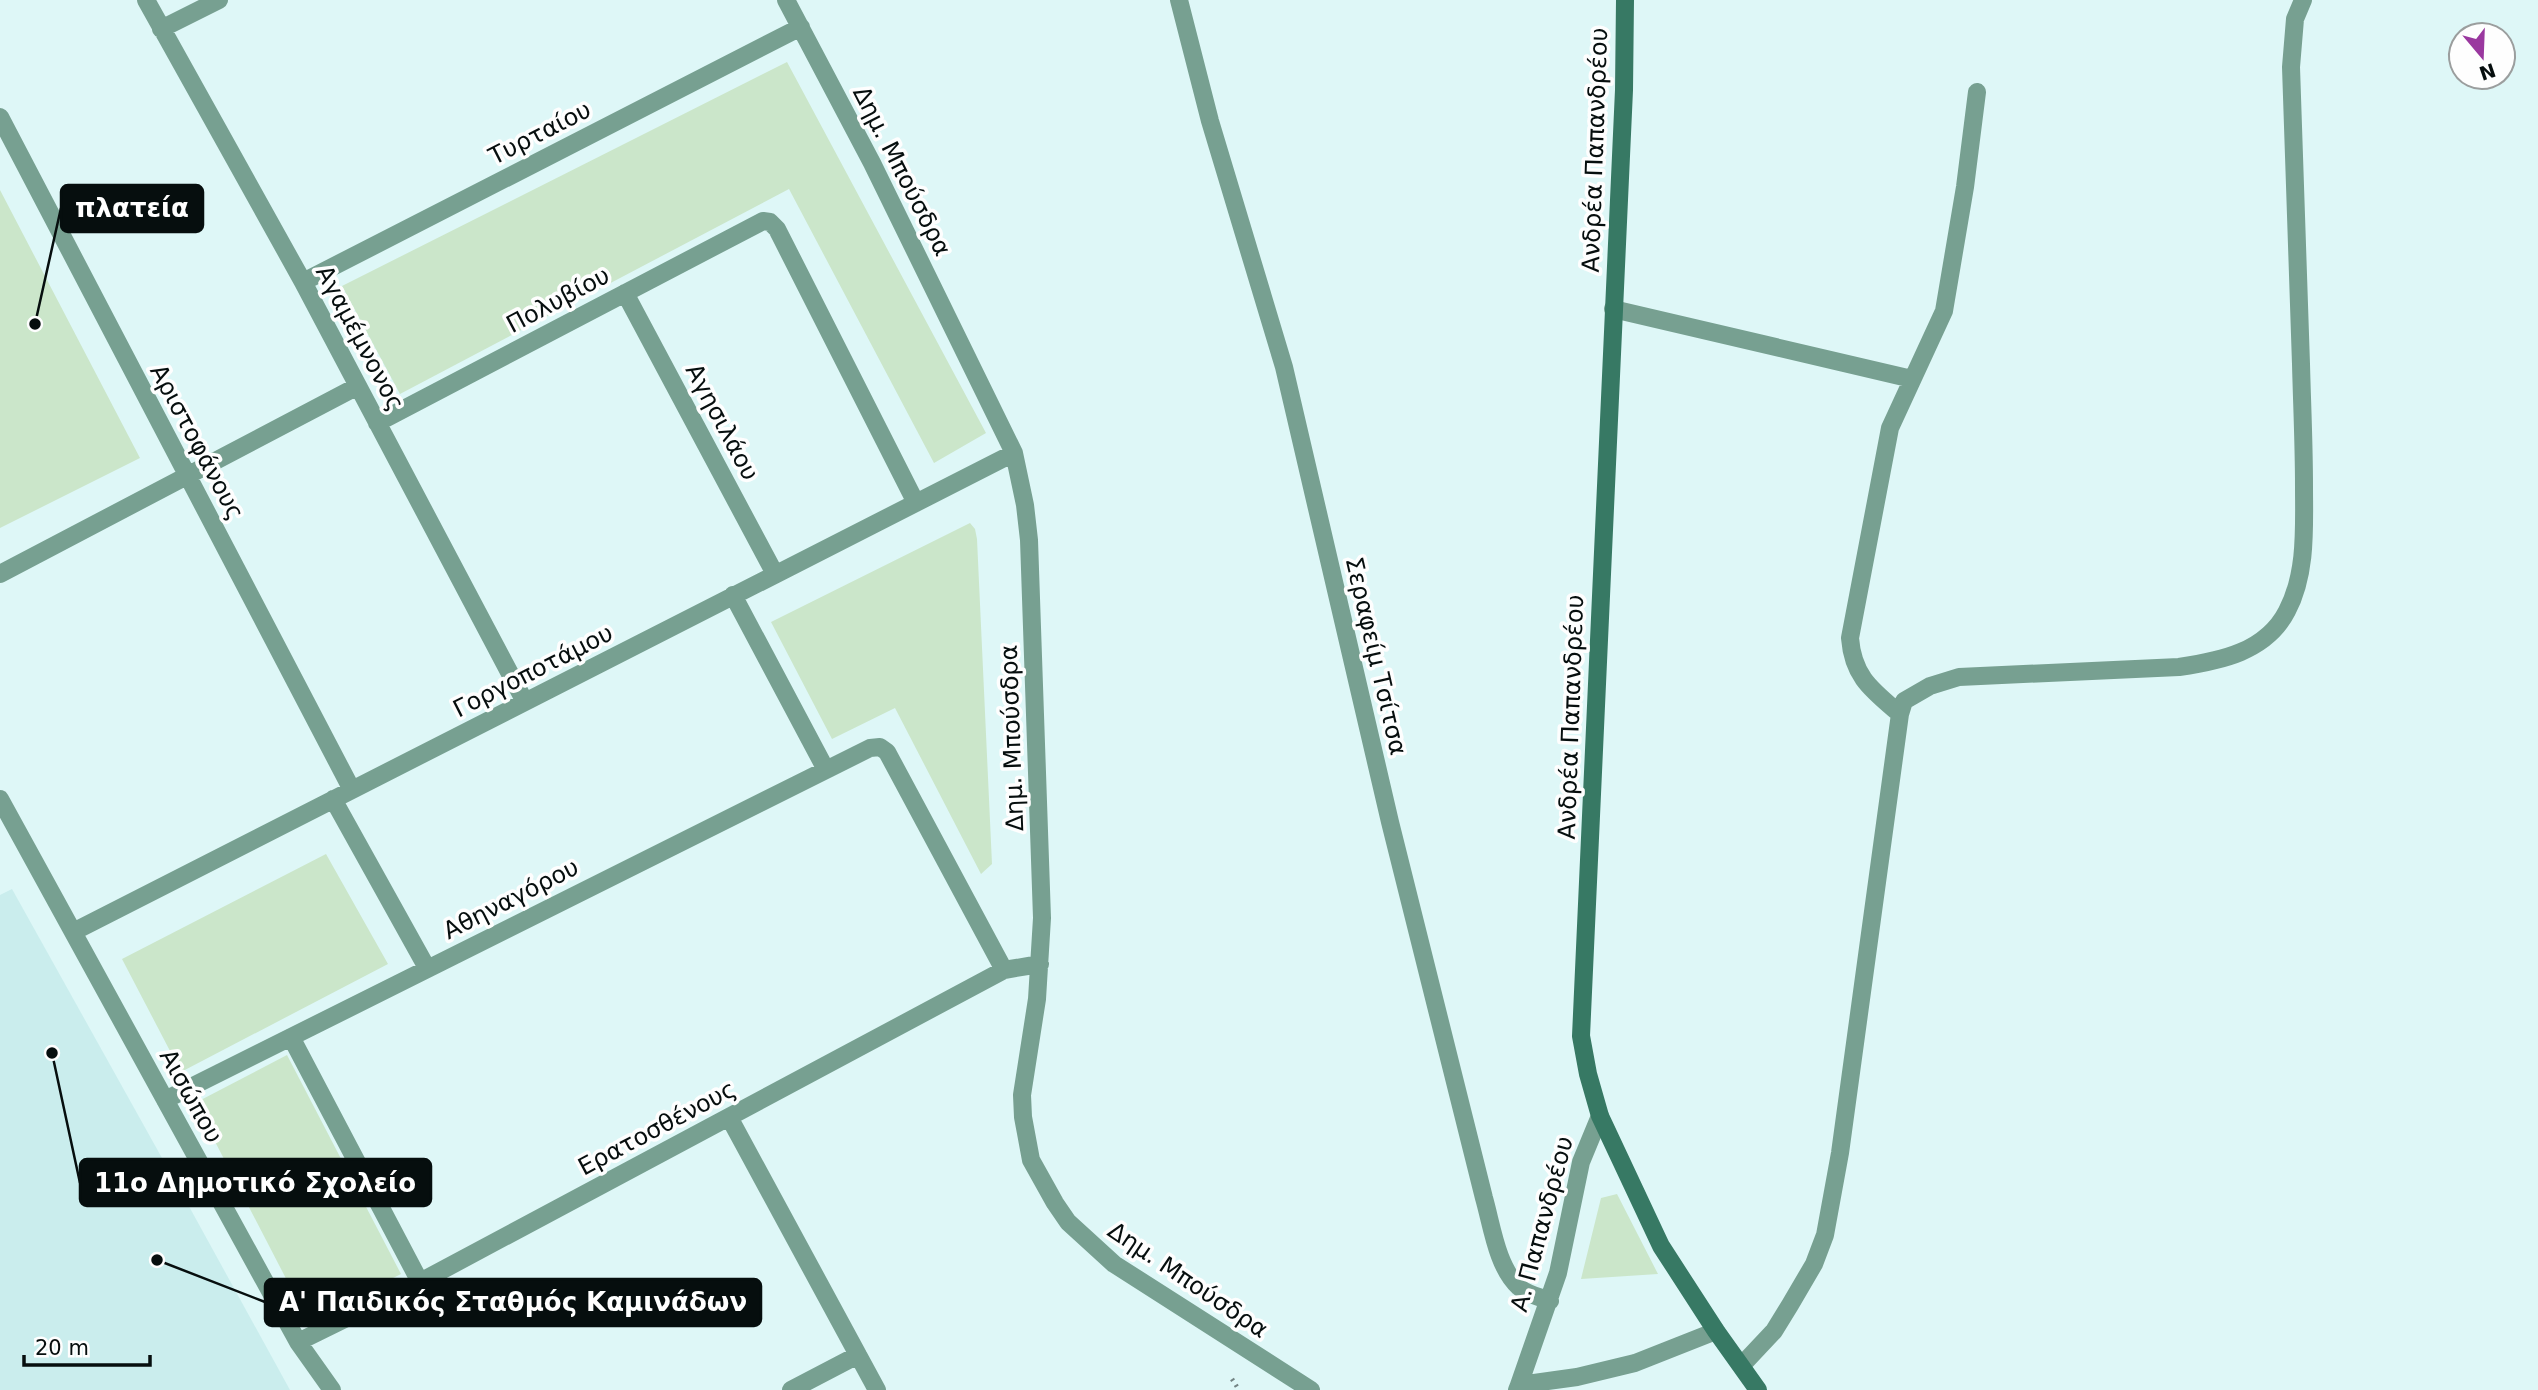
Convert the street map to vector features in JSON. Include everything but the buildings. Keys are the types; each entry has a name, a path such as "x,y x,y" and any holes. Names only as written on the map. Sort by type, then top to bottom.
{"main road":[{"name":"Ανδρέα Παπανδρέου","path":"1625,0 1624,90 1581,1036 1600,1116 1661,1246 1758,1390"}],"street":[{"name":"Αγαμέμνονος","path":"146,0 303,282 525,702"},
{"path":"161,29 219,0"},
{"name":"Δημ. Μπούσδρα","path":"786,0 872,163 1014,453 1025,505 1031,586 1042,918 1040,964 1022,1095 1031,1160 1068,1222 1114,1264 1311,1390"},
{"name":"Σεραφείμ Τσίτσα","path":"1179,0 1210,121 1284,367 1390,822 1491,1222 1509,1275 1520,1289 1550,1301"},
{"path":"1742,1365 1779,1322 1808,1275 1825,1235 1840,1153 1900,714 1904,701 1915,693 1959,677 2179,667 2211,662 2234,656 2249,648 2276,627 2287,613 2300,569 2304,537 2291,66 2295,19 2303,0"},
{"name":"Τυρταίου","path":"303,282 800,27"},
{"path":"1900,714 1872,690 1857,670 1851,658 1850,638 1890,428 1944,311 1965,187 1977,92"},
{"name":"Αριστοφάνους","path":"3,129 352,790"},
{"name":"Πολυβίου","path":"377,423 763,221 770,222 777,229 916,503"},
{"name":"Αγησιλάου","path":"625,293 775,575"},
{"path":"1613,309 1912,379"},
{"path":"0,574 358,386"},
{"name":"Γοργοποτάμου","path":"73,932 1014,453"},
{"path":"733,596 825,768"},
{"name":"Αθηναγόρου","path":"166,1100 825,768 870,748 880,747 887,752 1004,970"},
{"name":"Αισώπου","path":"0,799 298,1342 332,1390"},
{"path":"333,799 427,968"},
{"name":"Ερατοσθένους","path":"298,1342 420,1282 1004,970 1040,964"},
{"path":"291,1037 420,1282"},
{"name":"Α. Παπανδρέου","path":"1518,1388 1550,1301 1581,1162 1600,1116"},
{"path":"729,1117 877,1390"},
{"path":"1518,1388 1635,1363 1716,1331"},
{"path":"791,1390 858,1356"}],"path":[{"path":"1229,1373 1239,1390"}],"shaded area":[{"path":"12,889 290,1390 0,1390 0,895"}],"green space":[{"path":"787,62 986,433 934,463 789,189 400,394 342,286"},
{"path":"0,190 140,458 0,528"},
{"path":"970,523 975,529 977,539 992,864 981,874 895,708 832,739 771,622"},
{"path":"326,854 388,964 181,1072 122,959"},
{"path":"287,1055 401,1274 308,1321 195,1103"},
{"path":"1617,1194 1658,1274 1581,1279 1601,1198"}],"place":[{"name":"πλατεία","path":"35,324"},
{"name":"11ο Δημοτικό Σχολείο","path":"52,1053"},
{"name":"Α' Παιδικός Σταθμός Καμινάδων","path":"157,1260"}]}
